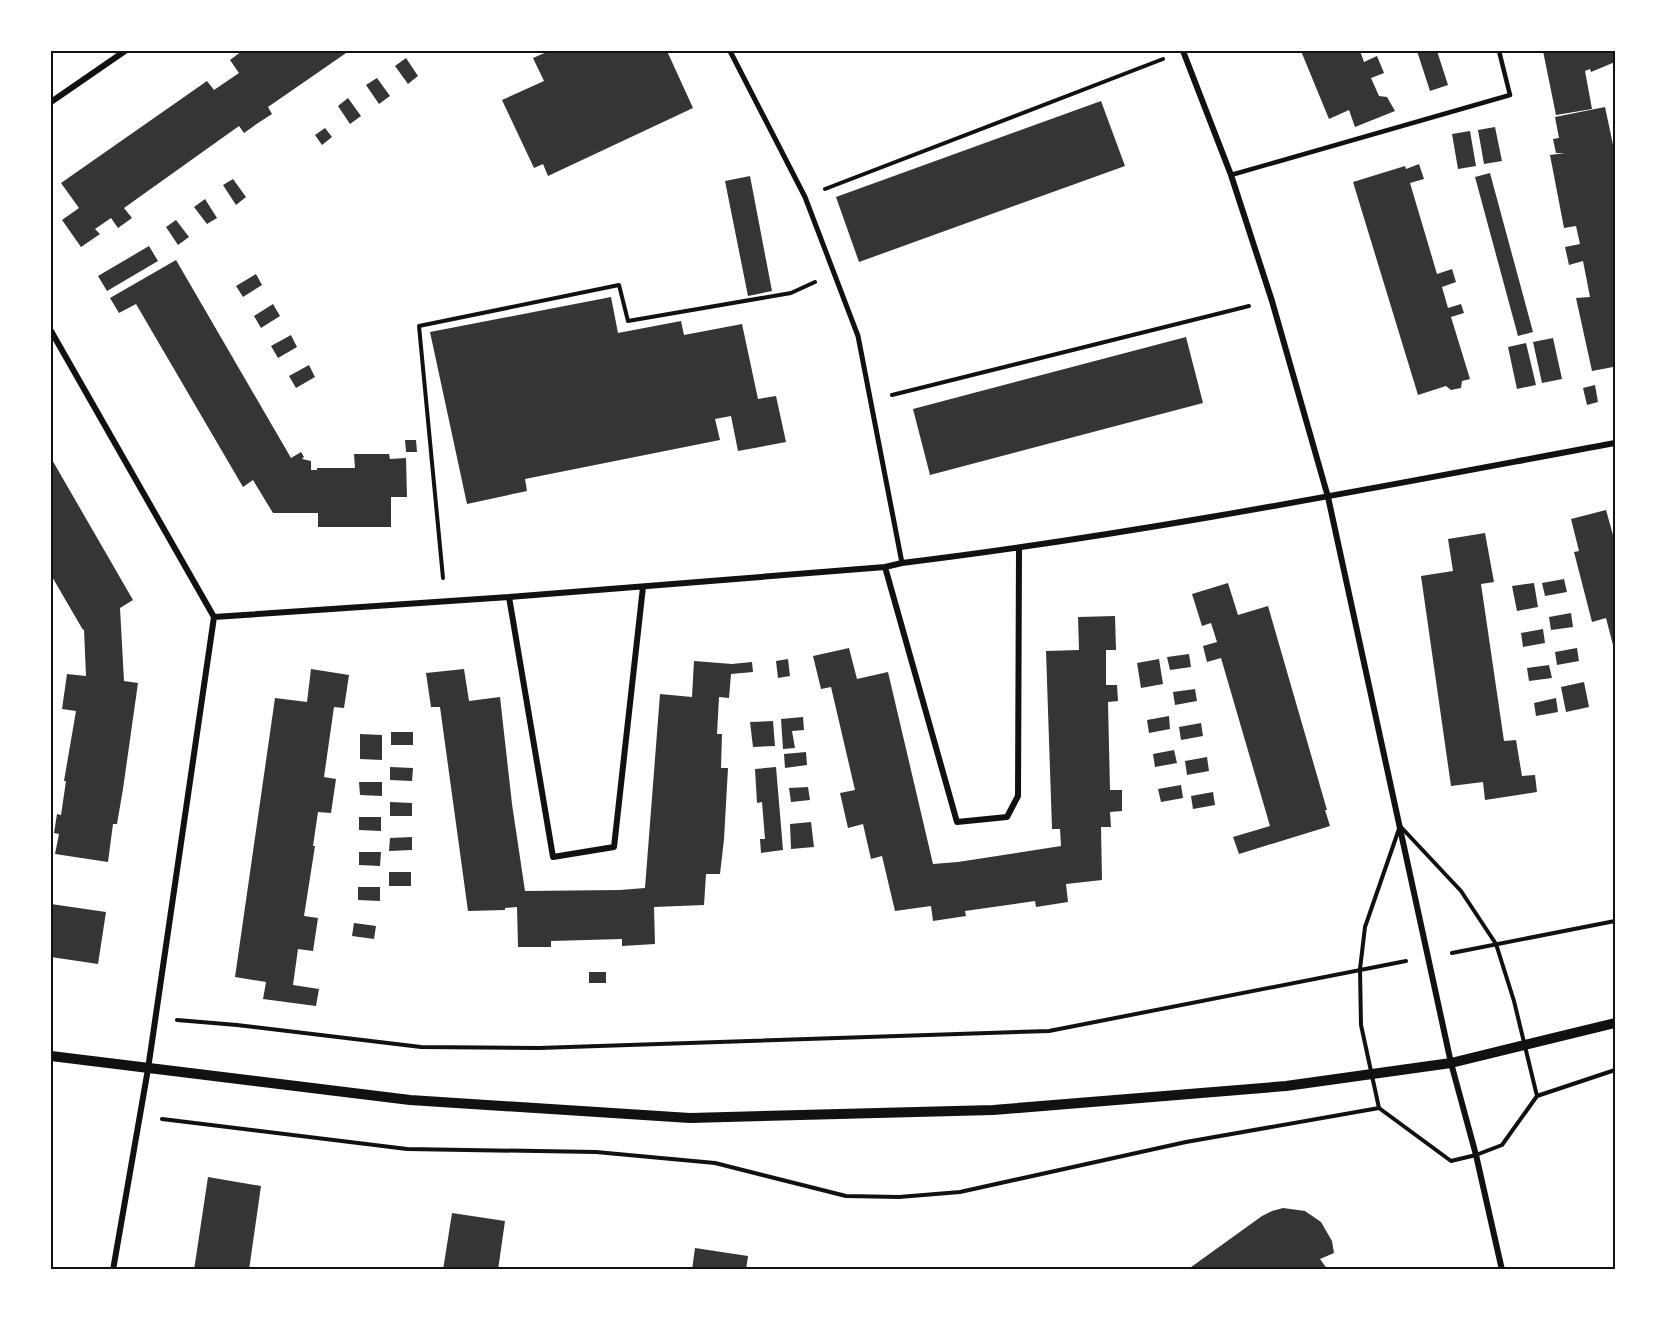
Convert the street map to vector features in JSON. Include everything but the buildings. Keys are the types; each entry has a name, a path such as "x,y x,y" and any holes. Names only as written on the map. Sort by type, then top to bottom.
{"street":[{"path":"51,102 125,51"},
{"path":"730,51 805,196 858,336 902,563"},
{"path":"1183,51 1231,175 1272,301 1328,497 1451,1063 1476,1155 1502,1270"},
{"path":"51,331 214,617 148,1069 113,1270"},
{"path":"214,617 643,587 885,567 1018,549 1328,497 1615,443"},
{"path":"885,567 957,822 1007,817 1018,796 1018,549"},
{"path":"508,597 553,857 614,847 643,587"},
{"path":"51,1056 410,1100 690,1118 993,1110 1286,1086 1451,1063 1615,1023"}],"lane":[{"path":"1231,175 1510,94 1499,51"}],"path":[{"path":"805,196 1183,51"},
{"path":"444,601 419,326 619,285 628,321 791,293 834,273"},
{"path":"871,400 1272,301"},
{"path":"1537,1096 1526,1045 1496,944 1461,891 1400,826 1365,927 1360,969 1361,1025 1379,1108 1451,1161 1502,1145 1537,1096 1588,1077 1615,1070"},
{"path":"155,1018 237,1025 421,1047 539,1048 1049,1031 1615,921"},
{"path":"140,1116 407,1149 596,1152 715,1163 846,1196 899,1197 960,1192 1186,1142 1379,1108"}]}
